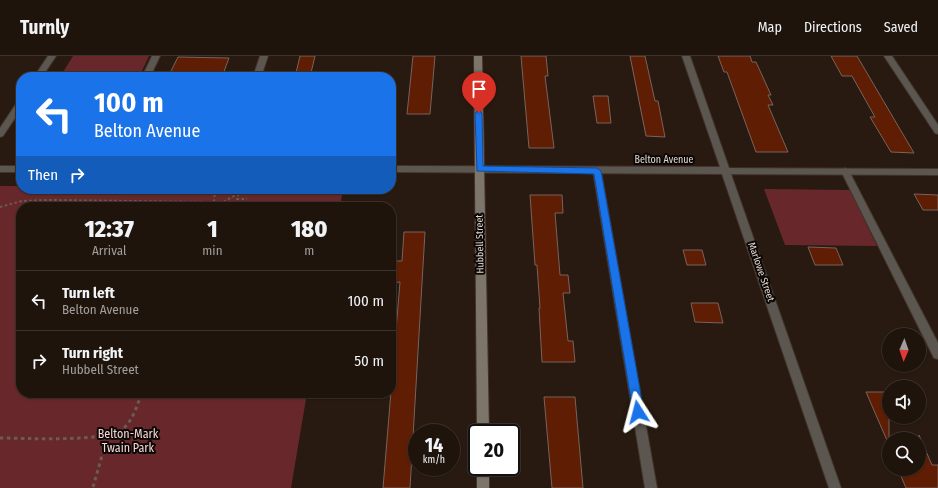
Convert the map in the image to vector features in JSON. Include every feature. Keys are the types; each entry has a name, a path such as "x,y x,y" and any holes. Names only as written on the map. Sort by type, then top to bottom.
{"street":[{"path":"41,72 52,56"},
{"path":"148,72 156,56"},
{"path":"259,72 264,56"},
{"name":"Hubbell Street","path":"478,56 483,424"},
{"name":"Marlowe Street","path":"686,56 835,488"},
{"path":"888,56 938,130"},
{"path":"0,134 16,110"},
{"path":"0,169 16,169"},
{"name":"Belton Avenue","path":"396,169 938,172"},
{"path":"597,171 651,488"},
{"path":"845,171 938,354"},
{"path":"483,476 483,488"}],"path":[{"path":"24,202 214,202 215,194"},
{"path":"224,202 237,194"},
{"path":"238,194 237,199 247,199"},
{"path":"0,206 8,203 16,202"},
{"path":"0,438 95,438 123,429 137,408 140,398"},
{"path":"92,487 108,434"}],"green space":[{"path":"73,56 149,56 141,72 63,72"},
{"name":"Belton-Mark Twain Park","path":"0,186 16,186 16,194 342,194 341,202 16,202 16,398 306,398 291,488 0,488"},
{"path":"764,189 850,190 877,246 785,245"}],"building":[{"path":"300,56 315,56 311,72 296,72"},
{"path":"413,56 435,56 430,114 407,114"},
{"path":"521,56 546,56 548,76 545,76 554,148 529,148"},
{"path":"630,56 645,56 655,101 658,101 665,137 646,136"},
{"path":"718,56 750,56 752,62 756,62 771,95 768,95 773,105 768,105 788,152 756,152 727,72 724,72"},
{"path":"831,56 857,56 914,153 891,152 870,117 875,117 852,76 842,76"},
{"path":"178,57 229,58 224,72 170,72"},
{"path":"593,96 608,96 611,123 597,123"},
{"path":"914,194 938,195 938,210 923,210"},
{"path":"530,195 562,195 563,213 555,213 560,275 568,275 570,293 563,293 568,341 573,341 575,362 542,362 537,265 535,265"},
{"path":"404,232 425,232 414,424 408,424 408,476 411,476 410,488 383,488 390,398 396,398 396,330 400,282 396,282 396,261 402,261"},
{"path":"808,247 836,248 843,265 815,265"},
{"path":"683,250 702,250 706,265 687,265"},
{"path":"691,303 718,303 723,323 695,322"},
{"path":"866,392 882,392 882,424 889,424 889,432 883,432"},
{"path":"544,397 575,397 583,488 552,488"},
{"path":"926,451 932,465 938,465 938,488 906,488 901,476 926,476"}],"route":[{"path":"479,113 480,169 597,171 638,412"}]}
